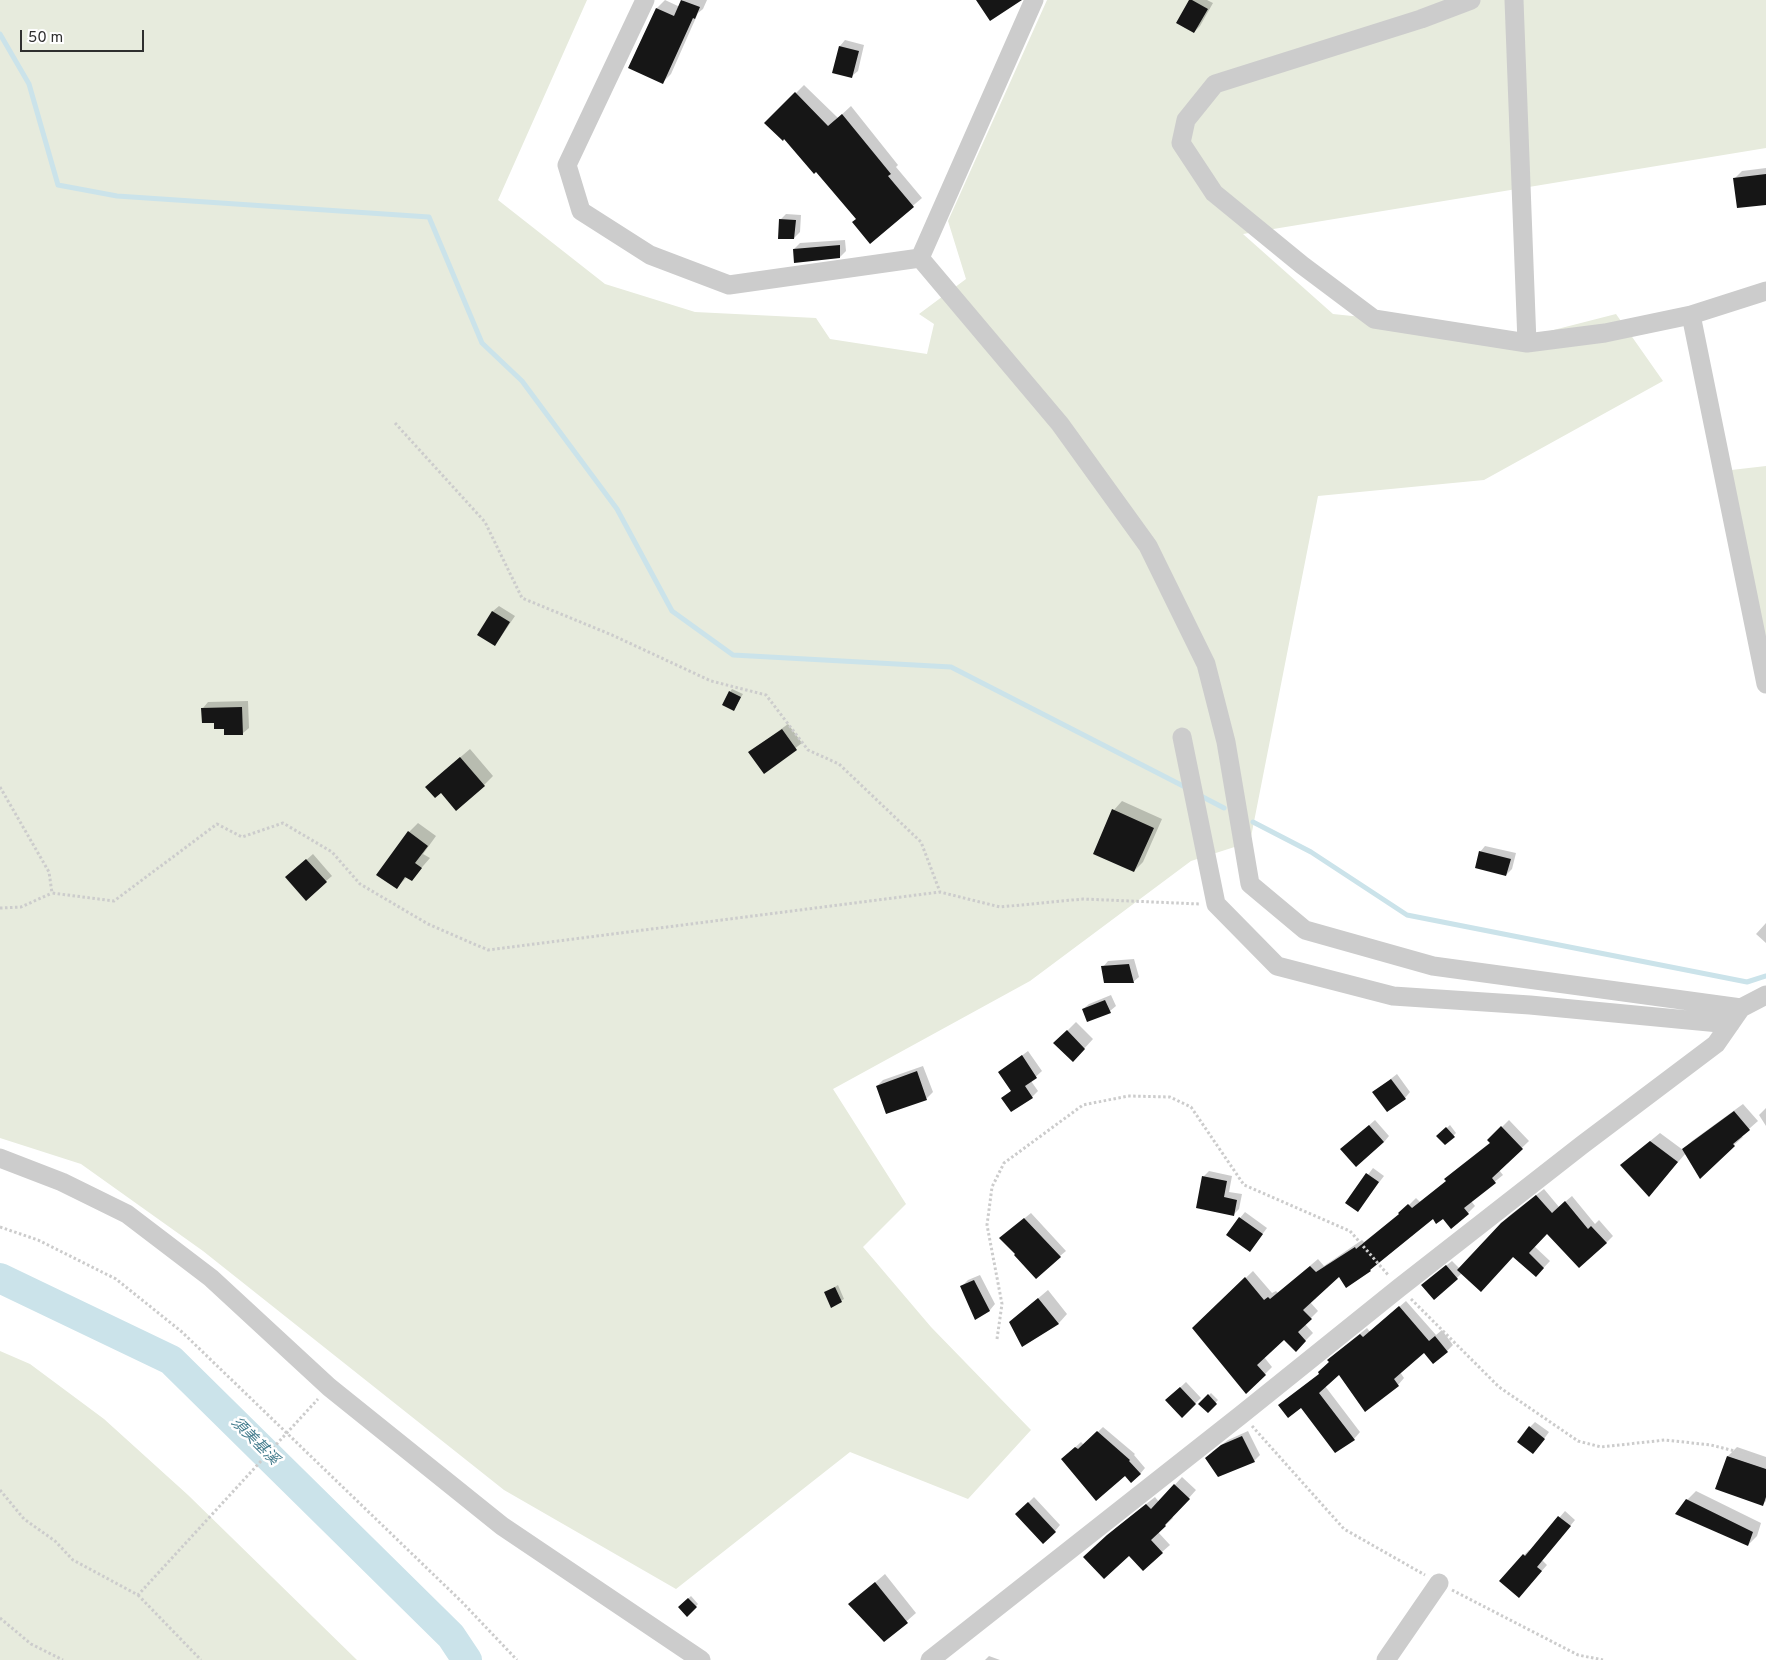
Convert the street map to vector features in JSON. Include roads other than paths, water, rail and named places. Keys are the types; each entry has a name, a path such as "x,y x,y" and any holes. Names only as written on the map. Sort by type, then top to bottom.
{"street":[{"path":"645,0 567,165 581,211 650,255 729,285 920,258"},
{"path":"920,258 1034,0"},
{"path":"1471,0 1421,19 1215,84 1186,120 1181,143 1214,193 1302,265 1374,319 1527,343 1605,333 1691,315 1766,291"},
{"path":"1514,0 1527,343"},
{"path":"920,258 1060,424 1148,546 1206,664 1226,742 1250,884 1305,930 1433,966 1741,1008"},
{"path":"1691,315 1766,684"},
{"path":"1182,737 1216,904 1277,966 1392,996 1530,1005 1730,1024"},
{"path":"930,1660 1399,1288 1582,1145 1716,1044 1741,1008 1766,994"},
{"path":"0,1158 62,1182 127,1214 211,1278 329,1387 502,1526 701,1660"},
{"path":"1386,1660 1438,1583"}],"waterway":[{"path":"0,34 29,84 58,185 117,196 429,217 482,343 522,381 617,509 672,611 733,655 951,667 1187,788"},
{"path":"1199,795 1224,808"},
{"path":"1253,822 1311,852 1407,915 1747,982 1766,976"},
{"name":"須美基溪","path":"0,1278 171,1360 451,1636 467,1660"}]}
